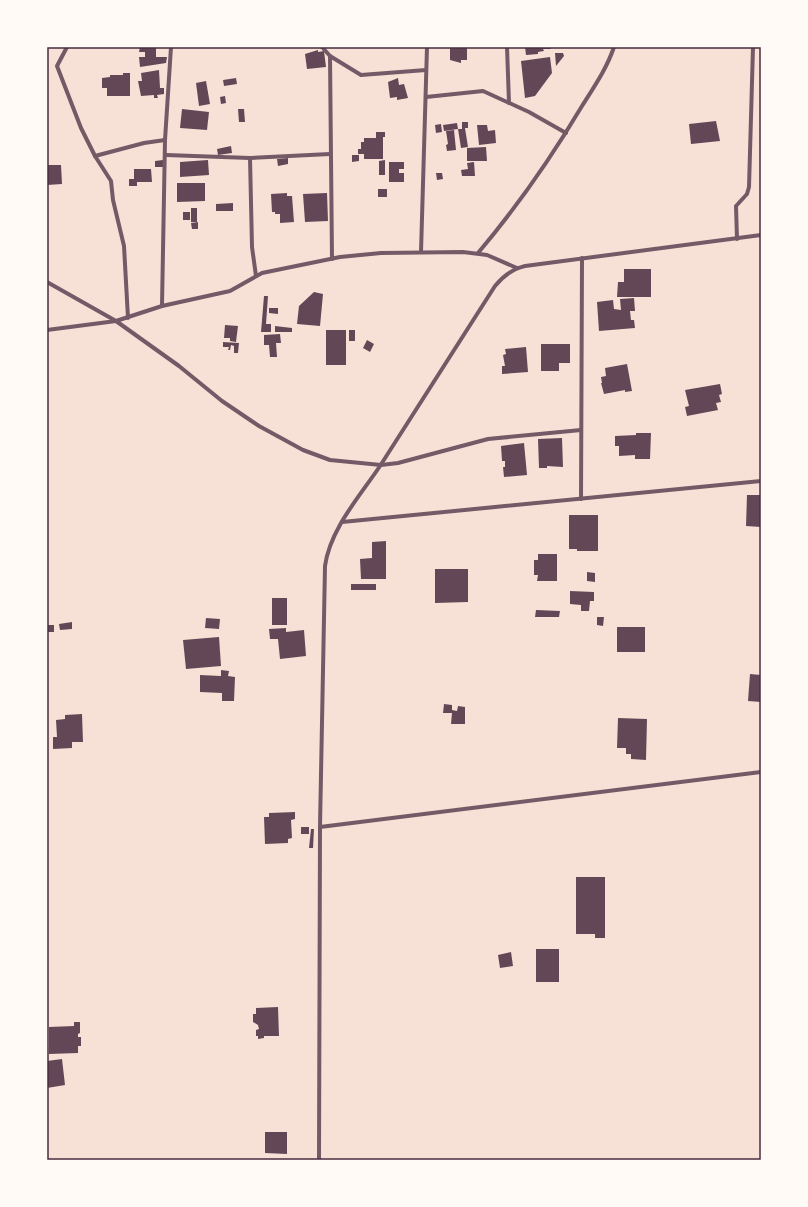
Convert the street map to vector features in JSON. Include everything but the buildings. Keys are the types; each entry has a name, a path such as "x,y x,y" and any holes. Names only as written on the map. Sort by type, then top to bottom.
{"street":[{"path":"67,47 57,66 81,128 94,156 112,181 113,200 124,246 128,318"},
{"path":"162,306 166,155 165,140 171,47"},
{"path":"322,47 330,56 361,75 426,70"},
{"path":"421,252 427,47"},
{"path":"507,47 509,103"},
{"path":"478,253 511,214 566,133 605,69 614,47"},
{"path":"737,238 736,206 747,194 749,187 753,47"},
{"path":"330,56 332,259"},
{"path":"426,97 484,91 530,112 566,133"},
{"path":"94,156 144,143 165,140"},
{"path":"166,155 250,158 330,154"},
{"path":"250,158 252,247 256,276"},
{"path":"319,1160 320,828 325,566 330,545 342,522 381,465 495,286 504,276 517,268 761,235"},
{"path":"47,330 116,321 162,306 209,298 230,292 262,273 332,259 361,255 421,252 478,253 496,258 517,268"},
{"path":"581,499 582,258"},
{"path":"47,282 116,321 179,366 222,401 259,426 317,456 330,460 381,465 418,458 488,439 581,430"},
{"path":"342,522 761,481"},
{"path":"320,828 761,772"}]}
